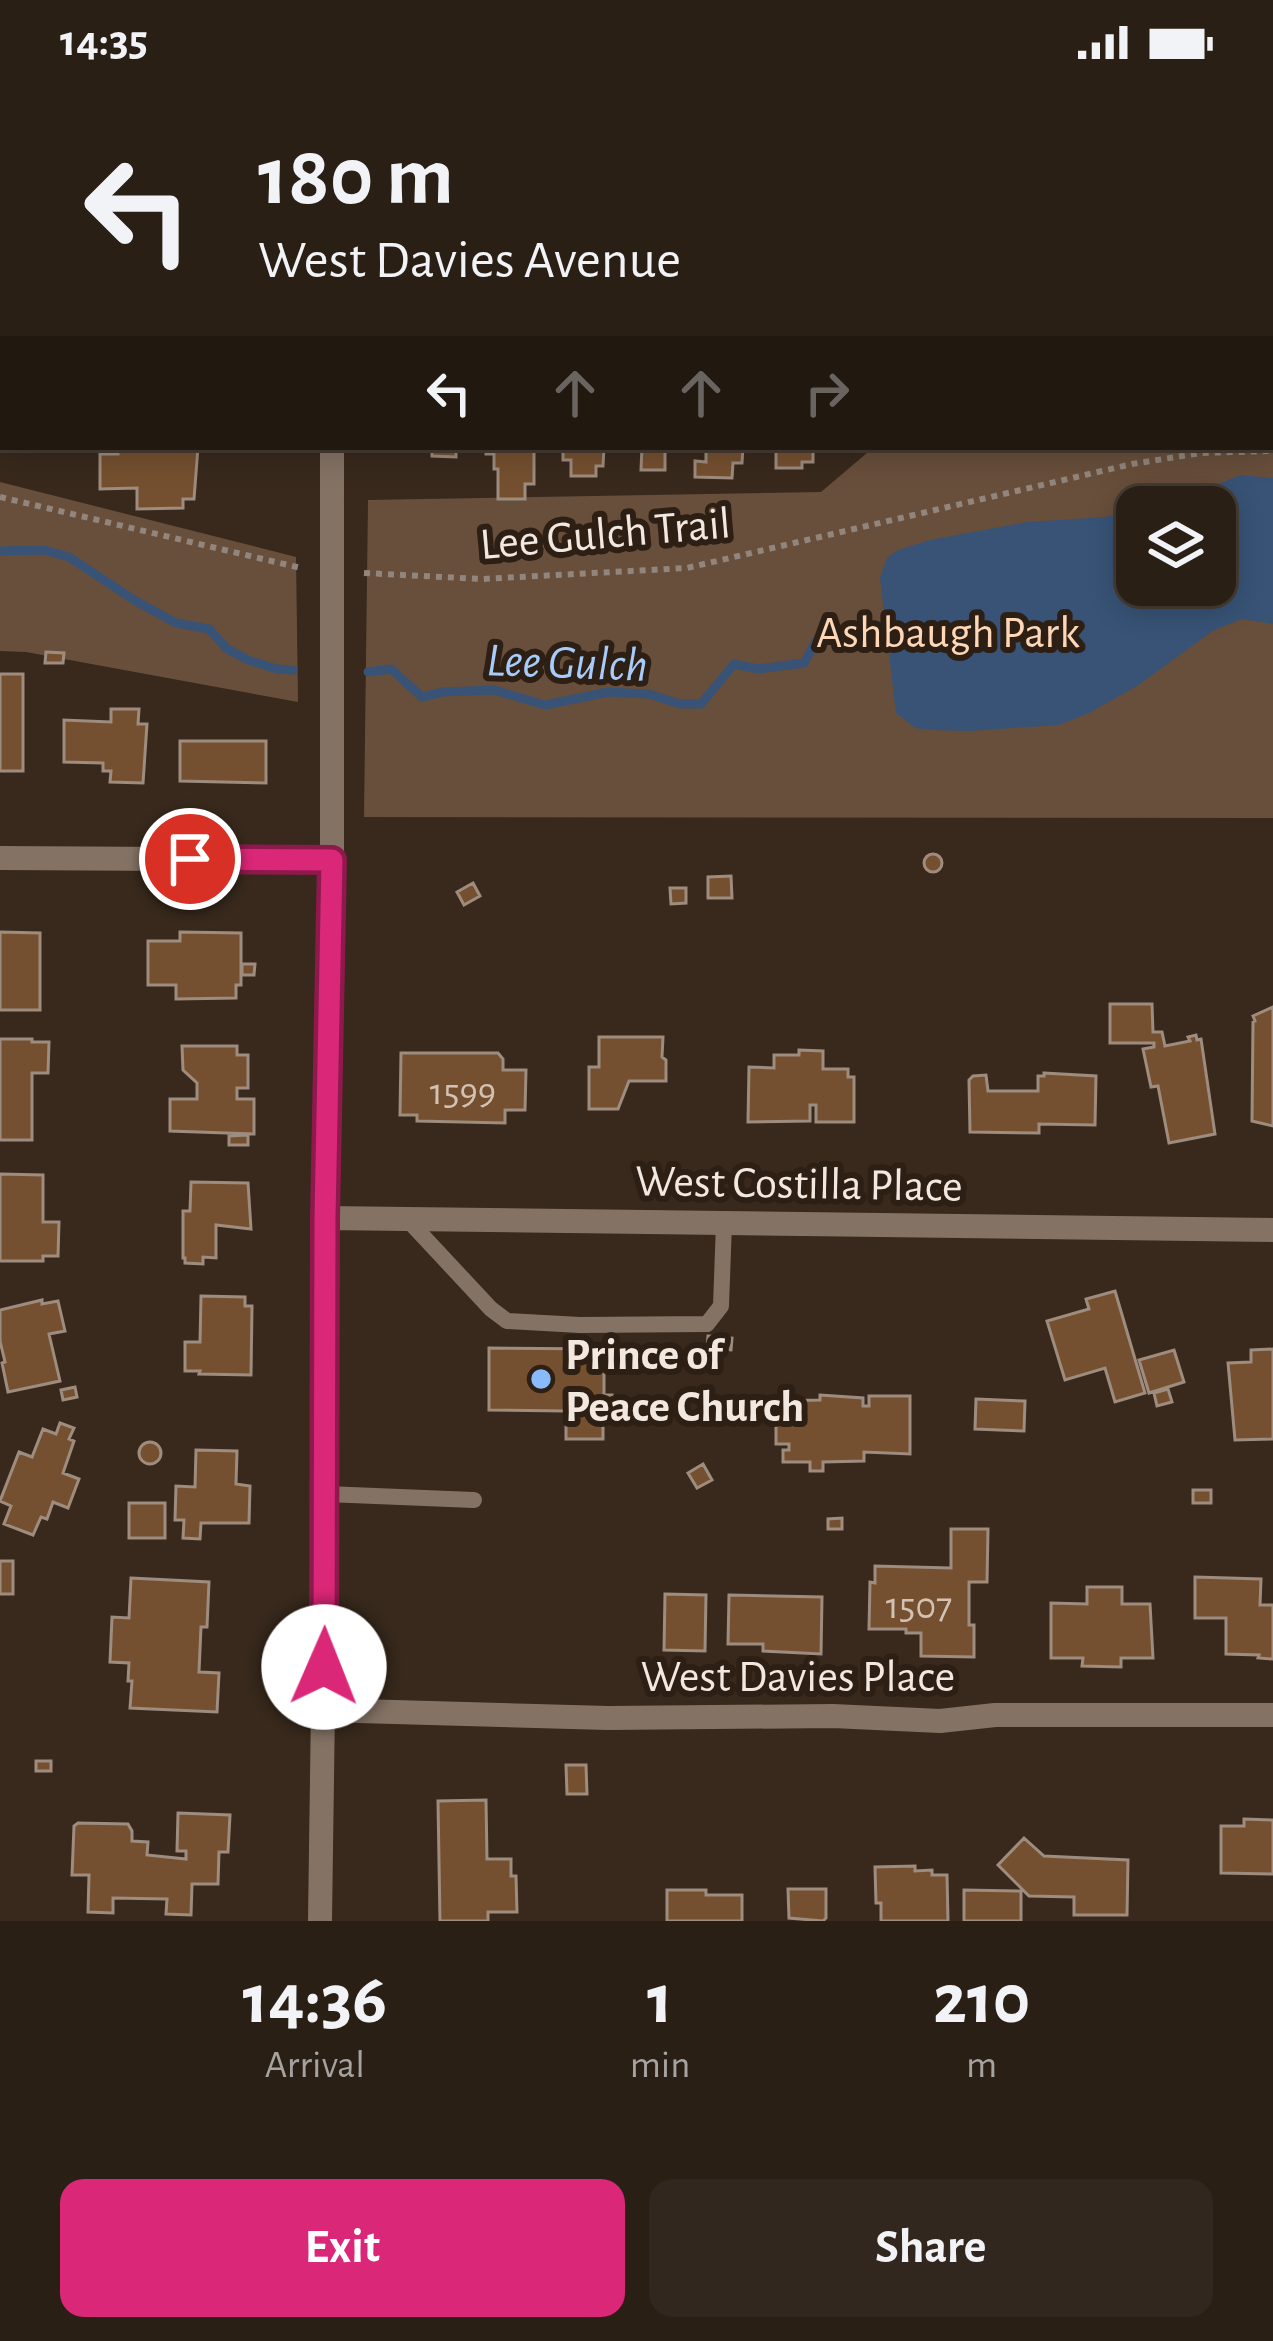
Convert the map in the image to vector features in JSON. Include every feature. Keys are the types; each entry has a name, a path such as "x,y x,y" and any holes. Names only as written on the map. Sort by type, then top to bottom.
{"street":[{"path":"320,1921 332,450"},
{"path":"0,858 332,860"},
{"name":"West Costilla Place","path":"325,1218 1273,1230"},
{"name":"West Davies Place","path":"323,1710 940,1721 995,1715 1273,1715"}],"lane":[{"path":"407,1219 507,1321 580,1325 707,1324 721,1306 724,1223"},
{"path":"326,1494 474,1500"}],"path":[{"name":"Lee Gulch Trail","path":"364,573 482,579 687,568 1132,464 1201,453 1273,451"},
{"path":"0,496 301,568"}],"green space":[{"name":"Ashbaugh Park","path":"870,450 1273,450 1273,818 364,817 368,500 821,492"},
{"path":"0,482 296,557 298,702 0,651"}],"water":[{"path":"1241,475 1273,478 1273,624 1242,619 1214,630 1137,686 1059,725 930,730 915,728 896,713 880,578 887,558 898,550 1028,522 1116,515 1116,606 1236,606 1236,486 1212,486"}],"building":[{"path":"118,450 198,450 194,499 183,499 183,508 137,509 137,488 100,489 100,454 118,454"},
{"path":"432,450 456,450 456,457 432,456"},
{"path":"486,450 534,450 534,484 525,484 525,499 498,499 494,454"},
{"path":"563,450 604,450 603,466 596,466 596,476 571,476 571,460 563,460"},
{"path":"642,450 665,450 665,470 641,470"},
{"path":"706,450 743,450 742,463 733,463 732,478 695,477 695,461 706,462"},
{"path":"776,450 813,450 813,462 802,462 802,468 776,468"},
{"path":"46,652 64,653 63,663 45,663"},
{"path":"0,674 23,674 23,771 0,771"},
{"path":"111,709 139,709 138,724 147,724 143,783 110,782 111,771 103,771 103,763 64,762 64,720 111,722"},
{"path":"180,741 266,741 266,783 180,781"},
{"path":"933,854 942,863 933,872 924,863"},
{"path":"731,876 732,898 708,898 708,877"},
{"path":"473,883 480,896 464,905 457,892"},
{"path":"670,888 686,888 686,903 671,904"},
{"path":"0,932 40,933 40,1010 0,1010"},
{"path":"180,932 241,933 241,985 236,985 236,998 176,999 176,985 148,985 148,941 180,941"},
{"path":"242,964 255,964 254,975 242,975"},
{"path":"1110,1004 1152,1004 1153,1032 1162,1032 1165,1046 1190,1041 1188,1037 1196,1035 1201,1039 1215,1134 1169,1143 1158,1086 1151,1087 1143,1049 1154,1043 1110,1043"},
{"path":"1273,1007 1273,1126 1252,1121 1253,1016"},
{"path":"599,1037 663,1037 666,1081 629,1081 618,1109 589,1109 589,1067 599,1067"},
{"path":"0,1039 49,1042 48,1073 32,1073 32,1140 0,1140"},
{"path":"182,1046 237,1046 237,1055 248,1055 248,1088 237,1088 237,1099 254,1099 254,1134 170,1131 170,1099 197,1099 197,1083 183,1070"},
{"path":"799,1050 823,1051 823,1069 848,1069 848,1077 854,1077 854,1122 816,1122 816,1105 810,1105 810,1121 748,1122 749,1067 774,1068 774,1055 799,1055"},
{"path":"401,1053 498,1053 503,1070 526,1070 525,1110 505,1110 505,1123 417,1121 417,1115 400,1115"},
{"path":"986,1075 988,1091 1038,1091 1038,1076 1096,1076 1095,1125 1039,1124 1039,1133 970,1132 969,1080 973,1076"},
{"path":"248,1135 248,1145 229,1145 229,1136"},
{"path":"0,1174 43,1175 43,1222 59,1222 58,1256 43,1256 43,1261 0,1261"},
{"path":"191,1182 248,1183 251,1229 216,1225 216,1258 203,1257 203,1264 185,1263 183,1258 183,1211 190,1211"},
{"path":"1115,1291 1145,1393 1115,1402 1105,1368 1065,1380 1047,1321 1089,1309 1086,1299"},
{"path":"201,1296 245,1297 245,1306 252,1306 251,1375 185,1371 185,1342 200,1342"},
{"path":"42,1300 42,1304 58,1301 65,1331 49,1334 60,1381 8,1392 0,1310"},
{"path":"708,1336 732,1338 731,1350 707,1348"},
{"path":"489,1348 604,1349 604,1395 612,1395 612,1405 603,1405 603,1439 566,1439 566,1411 489,1410"},
{"path":"1273,1349 1273,1439 1235,1440 1228,1363 1251,1362 1251,1350"},
{"path":"1174,1350 1184,1382 1149,1393 1139,1360"},
{"path":"75,1387 77,1397 63,1400 61,1390"},
{"path":"1168,1389 1172,1402 1157,1406 1154,1393"},
{"path":"820,1395 863,1398 863,1406 869,1406 869,1396 910,1396 910,1454 864,1452 864,1461 823,1462 823,1471 810,1471 810,1462 783,1462 783,1450 789,1450 789,1444 776,1444 776,1401 820,1400"},
{"path":"976,1399 1025,1401 1024,1431 975,1429"},
{"path":"60,1423 74,1428 63,1473 79,1479 68,1508 53,1502 47,1519 41,1517 33,1535 4,1524 11,1506 0,1501 19,1452 32,1457 43,1429 56,1434"},
{"path":"150,1442 161,1453 150,1464 139,1453"},
{"path":"196,1450 237,1451 236,1484 250,1486 249,1523 201,1523 200,1539 183,1538 184,1520 175,1520 176,1486 195,1487"},
{"path":"703,1464 712,1480 697,1488 688,1473"},
{"path":"1193,1490 1211,1490 1211,1503 1193,1503"},
{"path":"129,1503 165,1503 165,1538 129,1538"},
{"path":"842,1518 842,1529 828,1529 828,1519"},
{"path":"951,1529 988,1529 987,1582 969,1582 974,1657 921,1656 921,1633 869,1629 870,1582 875,1583 875,1566 951,1568"},
{"path":"0,1561 13,1561 13,1594 0,1594"},
{"path":"1195,1577 1261,1579 1260,1605 1273,1605 1273,1659 1226,1654 1226,1618 1195,1618"},
{"path":"131,1578 209,1582 199,1672 219,1673 217,1712 130,1708 129,1663 110,1662 112,1617 129,1618"},
{"path":"1087,1587 1122,1587 1122,1604 1150,1604 1153,1658 1121,1658 1121,1667 1082,1666 1083,1658 1051,1658 1051,1603 1087,1604"},
{"path":"665,1594 706,1595 705,1651 664,1650"},
{"path":"729,1595 822,1597 821,1654 763,1651 763,1644 728,1644"},
{"path":"36,1761 51,1761 51,1771 36,1771"},
{"path":"566,1765 586,1765 587,1794 567,1794"},
{"path":"486,1800 487,1859 511,1859 517,1912 488,1912 488,1921 440,1921 438,1801"},
{"path":"178,1813 230,1815 228,1852 219,1852 218,1884 192,1884 191,1915 166,1914 167,1899 113,1898 113,1913 88,1912 89,1875 72,1875 74,1826 128,1824 132,1841 148,1842 147,1855 186,1859 186,1851 177,1851"},
{"path":"1244,1819 1273,1820 1273,1874 1221,1873 1221,1826 1244,1826"},
{"path":"1024,1838 1044,1856 1128,1860 1127,1915 1074,1915 1074,1897 1029,1896 998,1865"},
{"path":"915,1866 915,1871 947,1875 948,1921 881,1921 875,1867"},
{"path":"788,1889 826,1889 826,1918 789,1918"},
{"path":"667,1890 742,1895 742,1921 667,1921"},
{"path":"964,1890 1021,1891 1021,1921 964,1921"}],"waterway":[{"name":"Lee Gulch","path":"0,551 44,550 69,557 176,623 209,629 226,648 248,660 293,670"},
{"name":"Lee Gulch","path":"368,672 391,669 422,697 494,690 545,705 608,692 701,704 734,664 758,669 804,663 816,641 886,625"}],"place":[{"name":"Prince of Peace Church","path":"541,1379"}],"route":[{"path":"190,859 332,860 324,1667"}]}
